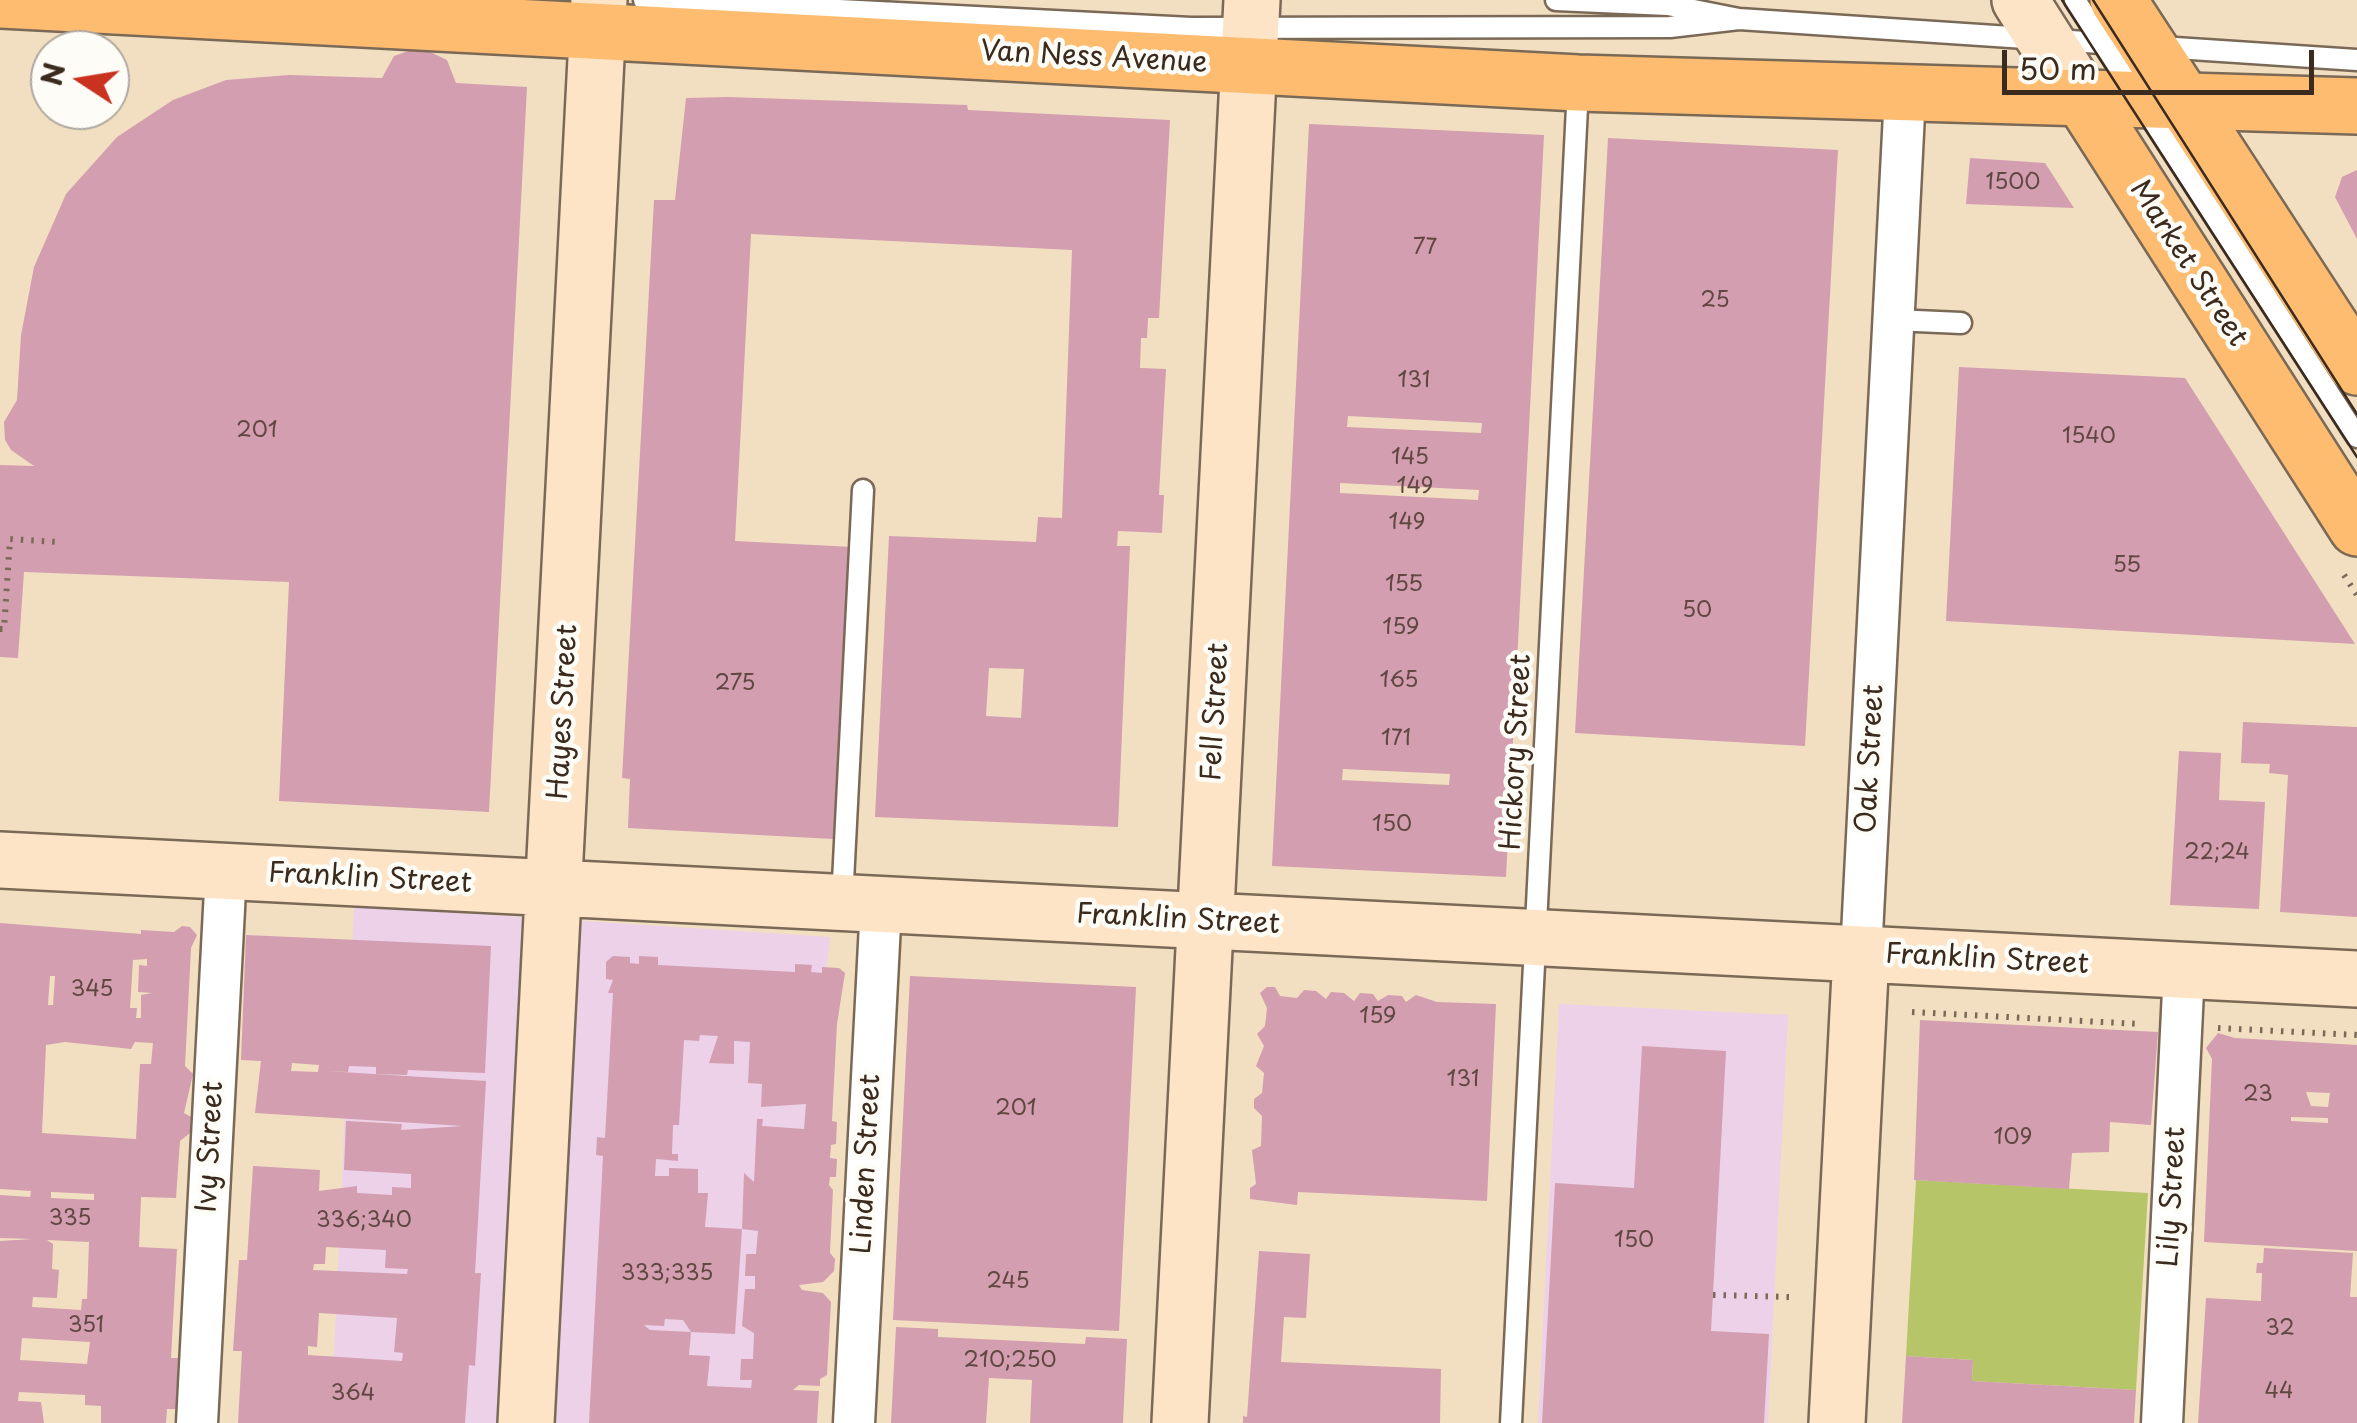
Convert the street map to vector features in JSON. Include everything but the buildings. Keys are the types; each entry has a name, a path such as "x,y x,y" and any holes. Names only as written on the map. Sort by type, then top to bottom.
{"main road":[{"name":"Van Ness Avenue","path":"0,0 1250,32 1578,83 2084,101 2357,106"},
{"name":"Market Street","path":"2046,12 2084,101 2357,528"},
{"name":"Hayes Street","path":"526,1423 598,15"},
{"name":"Market Street","path":"2124,30 2165,103 2357,367"},
{"name":"Fell Street","path":"1180,1423 1250,32"},
{"name":"Franklin Street","path":"0,860 2357,979"},
{"name":"Oak Street","path":"1837,1423 1861,954"}],"street":[{"name":"Oak Street","path":"1861,954 1906,94"},
{"name":"Ivy Street","path":"197,1423 226,872"},
{"name":"Linden Street","path":"854,1423 861,904"},
{"name":"Lily Street","path":"2162,1423 2184,970"}],"lane":[{"path":"644,0 1250,32 1670,28 1739,19 2046,12 2124,30 2357,60"},
{"path":"1556,0 1668,5 1739,19"},
{"name":"Market Street","path":"2046,12 2124,30"},
{"name":"Hickory Street","path":"1511,1423 1578,83"},
{"name":"Market Street","path":"2165,103 2357,437"},
{"path":"1894,320 1961,323"},
{"path":"861,904 863,490"}],"path":[{"path":"0,628 4,629 10,539 57,542"},
{"path":"1912,1012 2357,1035"},
{"path":"1713,1295 1791,1297"}],"shaded area":[{"path":"354,906 830,937 779,1423 331,1423"},
{"path":"1559,1004 1788,1015 1768,1423 1538,1423"}],"green space":[{"path":"1916,1180 2148,1193 2136,1390 1972,1381 1973,1360 1906,1356"}],"tram line":[{"path":"2062,0 2357,457"},
{"path":"2093,0 2357,414"}]}
